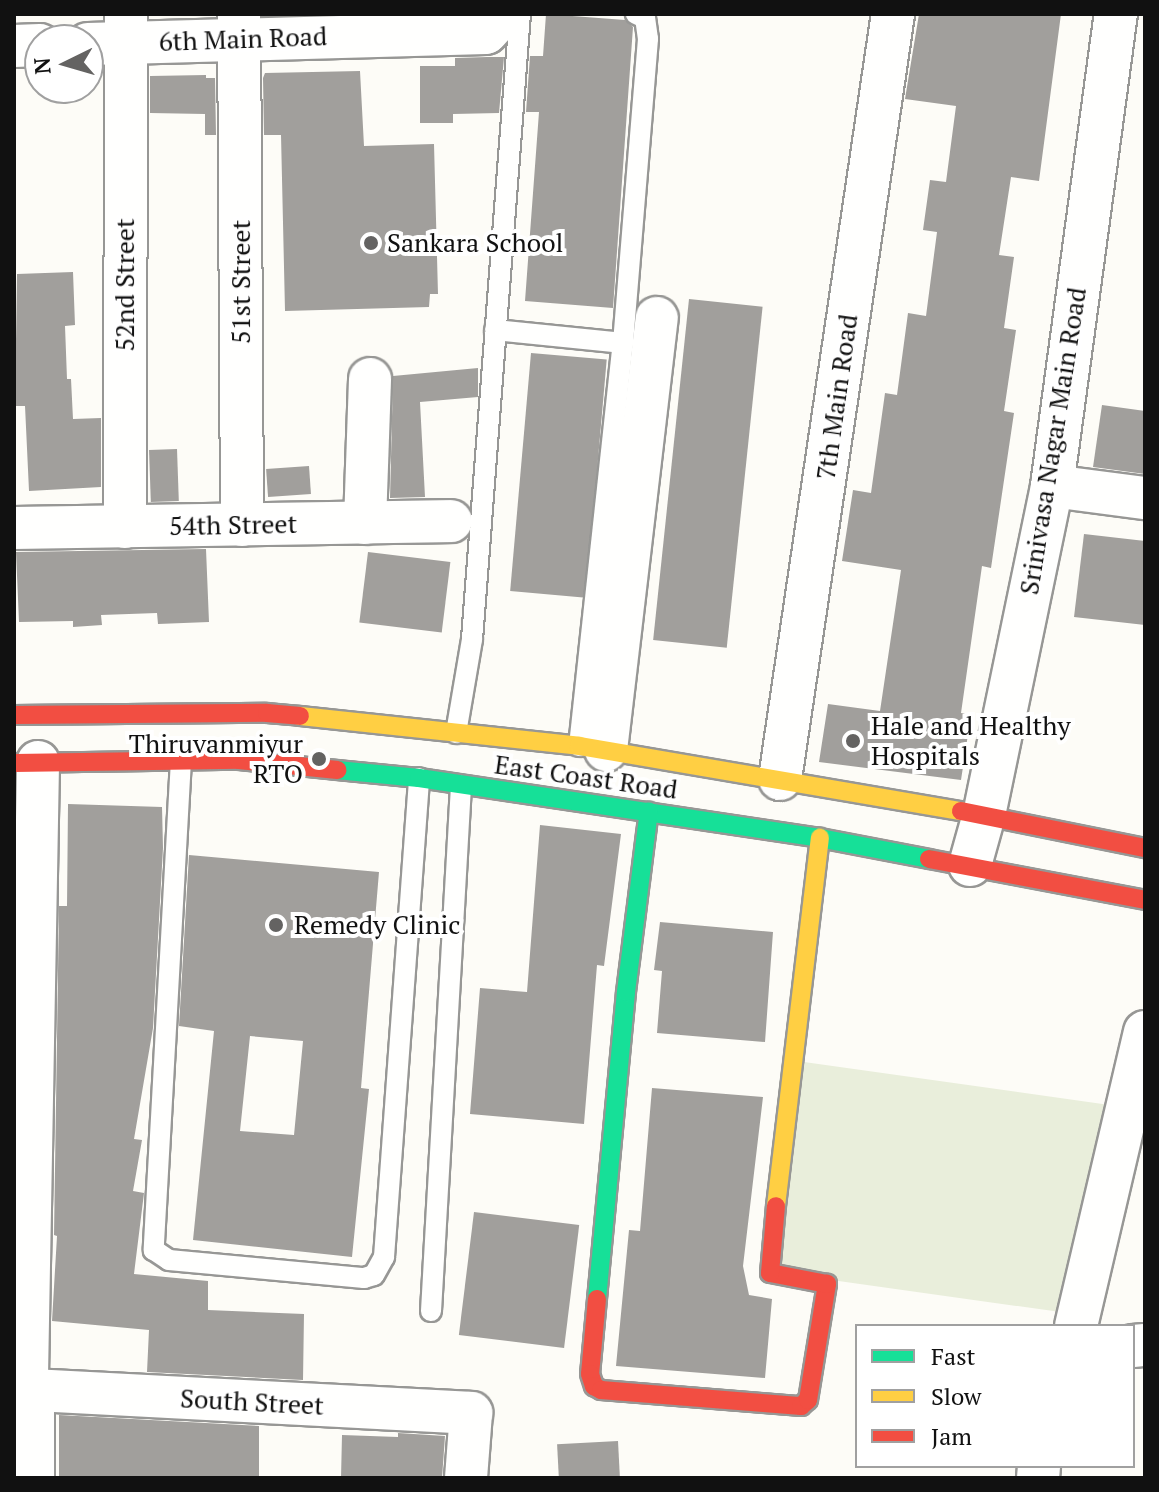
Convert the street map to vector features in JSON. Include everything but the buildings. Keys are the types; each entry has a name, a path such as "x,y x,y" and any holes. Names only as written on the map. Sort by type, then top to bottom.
{"main road":[{"name":"East Coast Road","path":"14,715 246,711 593,748 984,815 1145,848"},
{"name":"East Coast Road","path":"26,763 239,760 419,778 820,838 1145,900"},
{"path":"649,811 626,992 590,1374 594,1386 601,1390 801,1406 808,1400 827,1284 770,1273 768,1268 820,838"}],"street":[{"name":"7th Main Road","path":"780,779 893,14"},
{"name":"Srinivasa Nagar Main Road","path":"970,865 984,815 1052,486 1116,14"},
{"name":"6th Main Road","path":"113,33 363,25 486,33 503,19"},
{"name":"51st Street","path":"240,27 242,525"},
{"name":"52nd Street","path":"113,33 125,527"},
{"path":"593,748 657,318"},
{"path":"365,523 370,379"},
{"path":"1052,486 1145,498"},
{"name":"54th Street","path":"14,528 451,521"},
{"path":"26,763 25,1381 33,1478"},
{"path":"1077,1324 1114,1175 1145,1032"},
{"name":"South Street","path":"25,1381 471,1413 466,1478"}],"lane":[{"path":"593,748 648,39 645,18 636,14"},
{"path":"456,733 472,639 495,330 503,19"},
{"path":"495,330 623,343"},
{"path":"181,760 154,1250 169,1260 364,1278 374,1275 384,1257 419,778"},
{"path":"431,1311 461,786"}],"green space":[{"path":"797,1061 1115,1106 1085,1316 767,1271"}],"traffic: fast":[{"path":"337,770 419,778 820,838 929,859"},
{"path":"597,1299 626,992 649,811"}],"traffic: slow":[{"path":"300,716 579,746 961,811"},
{"path":"776,1206 820,838"}],"traffic: jam":[{"path":"14,715 267,713 300,716"},
{"path":"14,763 239,760 337,770"},
{"path":"961,811 1145,848"},
{"path":"929,859 1145,900"},
{"path":"597,1299 590,1374 594,1386 601,1390 801,1406 808,1400 827,1284 770,1273 776,1206"}],"place":[{"name":"Sankara School","path":"371,243"},
{"name":"Hale and Healthy Hospitals","path":"853,741"},
{"name":"Thiruvanmiyur RTO","path":"319,759"},
{"name":"Remedy Clinic","path":"276,925"}]}
